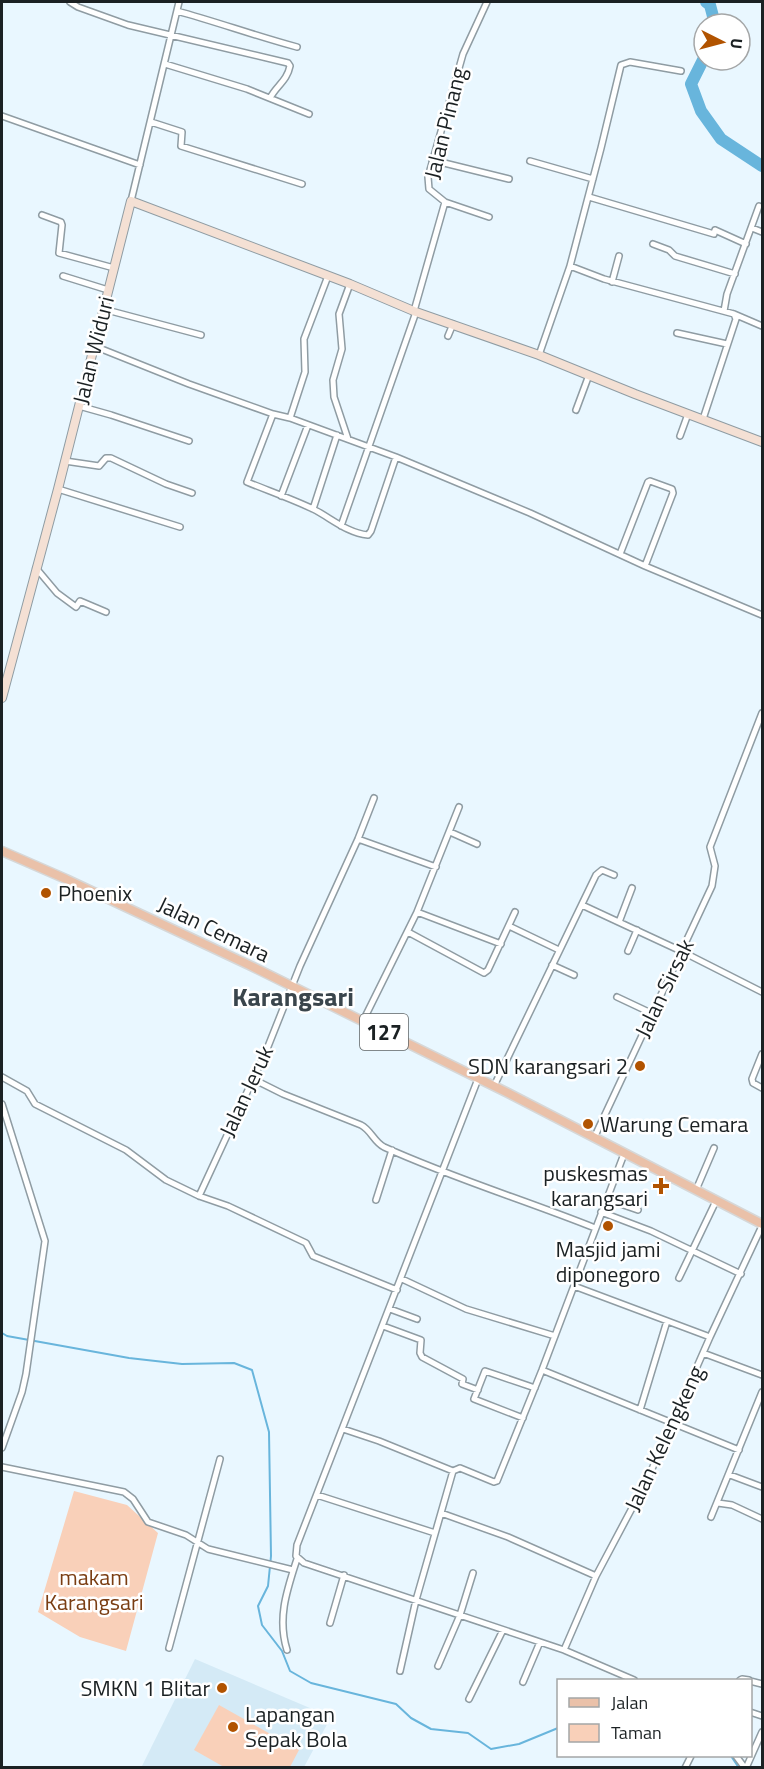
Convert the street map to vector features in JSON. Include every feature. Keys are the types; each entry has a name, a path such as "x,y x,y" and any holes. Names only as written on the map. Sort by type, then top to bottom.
{"main road":[{"name":"Jalan Widuri","path":"2,698 5,667 58,489 131,201"},
{"path":"131,201 762,442"},
{"name":"Jalan Cemara","path":"2,851 76,883 292,986 494,1086 762,1225"}],"street":[{"path":"70,2 128,25 288,63 290,66 287,77 270,98"},
{"name":"Jalan Widuri","path":"131,201 179,2"},
{"name":"Jalan Pinang","path":"340,526 415,311 445,202 427,186 432,160 463,54 487,2"},
{"path":"177,11 297,47"},
{"path":"539,355 570,266 621,65 630,62 681,71"},
{"path":"165,64 247,89 309,114"},
{"path":"2,116 140,165"},
{"path":"151,122 182,132 181,146 302,184"},
{"path":"432,160 509,179"},
{"path":"530,161 593,179"},
{"path":"589,197 714,234 715,230 746,244"},
{"path":"445,202 489,217"},
{"path":"724,311 727,294 759,206"},
{"path":"42,215 61,222 59,253 114,268"},
{"path":"752,228 762,232"},
{"path":"653,244 669,250 675,256 735,274"},
{"path":"612,282 619,256"},
{"path":"570,266 612,282 734,314 762,326"},
{"path":"63,276 108,290"},
{"path":"290,418 305,372 304,339 328,276"},
{"path":"348,439 334,397 333,380 342,349 339,314 350,284"},
{"path":"103,309 201,335"},
{"path":"704,419 736,319 734,314"},
{"path":"448,336 453,324"},
{"path":"677,333 727,344"},
{"path":"94,346 189,384 396,457 762,615"},
{"path":"576,410 589,375"},
{"path":"79,406 189,441"},
{"path":"273,414 247,482 312,509 340,526 363,534 370,534 396,457"},
{"path":"680,436 688,414"},
{"path":"281,496 308,425"},
{"path":"312,509 337,435"},
{"path":"65,461 99,466 106,458 111,458 166,484 192,493"},
{"path":"620,554 648,482 672,489 673,493 645,566"},
{"path":"58,489 180,527"},
{"path":"36,568 57,593 76,608 80,601 106,612"},
{"name":"Jalan Sirsak","path":"594,1138 651,1013 705,904 716,873 710,847 762,713"},
{"name":"Jalan Jeruk","path":"199,1196 253,1079 374,798"},
{"path":"363,1022 417,912 459,807"},
{"path":"450,832 477,844"},
{"path":"358,839 436,867"},
{"path":"494,1086 599,871 614,875"},
{"path":"619,921 632,888"},
{"path":"582,905 762,992"},
{"path":"417,912 501,944"},
{"path":"408,932 482,973 488,970 515,912"},
{"path":"509,926 559,950"},
{"path":"628,951 637,930"},
{"path":"552,965 574,975"},
{"path":"616,997 651,1013"},
{"path":"762,1054 752,1079 753,1083 762,1088"},
{"path":"2,1077 27,1090 35,1104 126,1150 166,1180 306,1243 313,1256 397,1290"},
{"path":"253,1079 368,1128 380,1144 392,1150 595,1228"},
{"path":"286,1650 282,1626 283,1609 297,1559 297,1545 478,1079"},
{"path":"2,1104 45,1241 22,1392 2,1448"},
{"path":"696,1191 714,1148"},
{"path":"375,1200 392,1150"},
{"path":"343,1429 453,1471 460,1468 494,1482 497,1481 624,1154"},
{"path":"606,1199 638,1210"},
{"path":"679,1278 716,1201"},
{"path":"601,1212 651,1231 741,1274"},
{"name":"Jalan Kelengkeng","path":"564,1650 596,1576 648,1478 762,1225"},
{"path":"402,1279 458,1306 555,1336"},
{"path":"574,1286 710,1337"},
{"path":"390,1309 417,1319"},
{"path":"640,1410 667,1321"},
{"path":"382,1328 421,1340 422,1357 463,1379 462,1384 478,1390"},
{"path":"703,1353 762,1375"},
{"path":"542,1370 739,1450"},
{"path":"523,1418 474,1399 485,1371 535,1388"},
{"path":"711,1517 762,1392"},
{"path":"169,1648 220,1459"},
{"path":"2,1467 124,1492 133,1499 148,1522 186,1535 208,1549 293,1570"},
{"path":"400,1671 416,1600 453,1471"},
{"path":"730,1475 762,1487"},
{"path":"317,1495 435,1533"},
{"path":"718,1503 732,1505 762,1519"},
{"path":"441,1513 508,1538 596,1576"},
{"path":"297,1559 564,1650 632,1679"},
{"path":"438,1666 460,1615 473,1573"},
{"path":"330,1623 344,1575"},
{"path":"469,1699 503,1630"},
{"path":"524,1682 540,1642"},
{"path":"752,1753 762,1732"}],"shaded area":[{"name":"SMKN 1 Blitar","path":"195,1659 331,1717 304,1767 141,1768"}],"green space":[{"name":"makam Karangsari","path":"74,1491 127,1505 158,1533 126,1651 80,1637 38,1612"},
{"name":"Lapangan Sepak Bola","path":"219,1705 299,1750 290,1767 224,1767 194,1750"}],"waterway":[{"path":"706,2 710,5 712,12"},
{"path":"697,72 691,84 701,111 721,139 762,166"},
{"path":"2,1333 7,1336 129,1358 182,1364 234,1363 252,1370 269,1432 271,1556 268,1586 258,1606 262,1625 282,1651 290,1671 311,1683 396,1704 411,1718 431,1729 468,1733 491,1749 519,1744 557,1728"},
{"path":"732,1757 739,1768"}],"place":[{"name":"Phoenix","path":"46,893"},
{"name":"SDN karangsari 2","path":"640,1066"},
{"name":"Warung Cemara","path":"588,1124"},
{"name":"puskesmas karangsari","path":"661,1186"},
{"name":"Masjid jami diponegoro","path":"608,1226"},
{"name":"SMKN 1 Blitar","path":"222,1688"},
{"name":"Lapangan Sepak Bola","path":"233,1727"}],"district":[{"name":"Karangsari","path":"293,996"}]}
